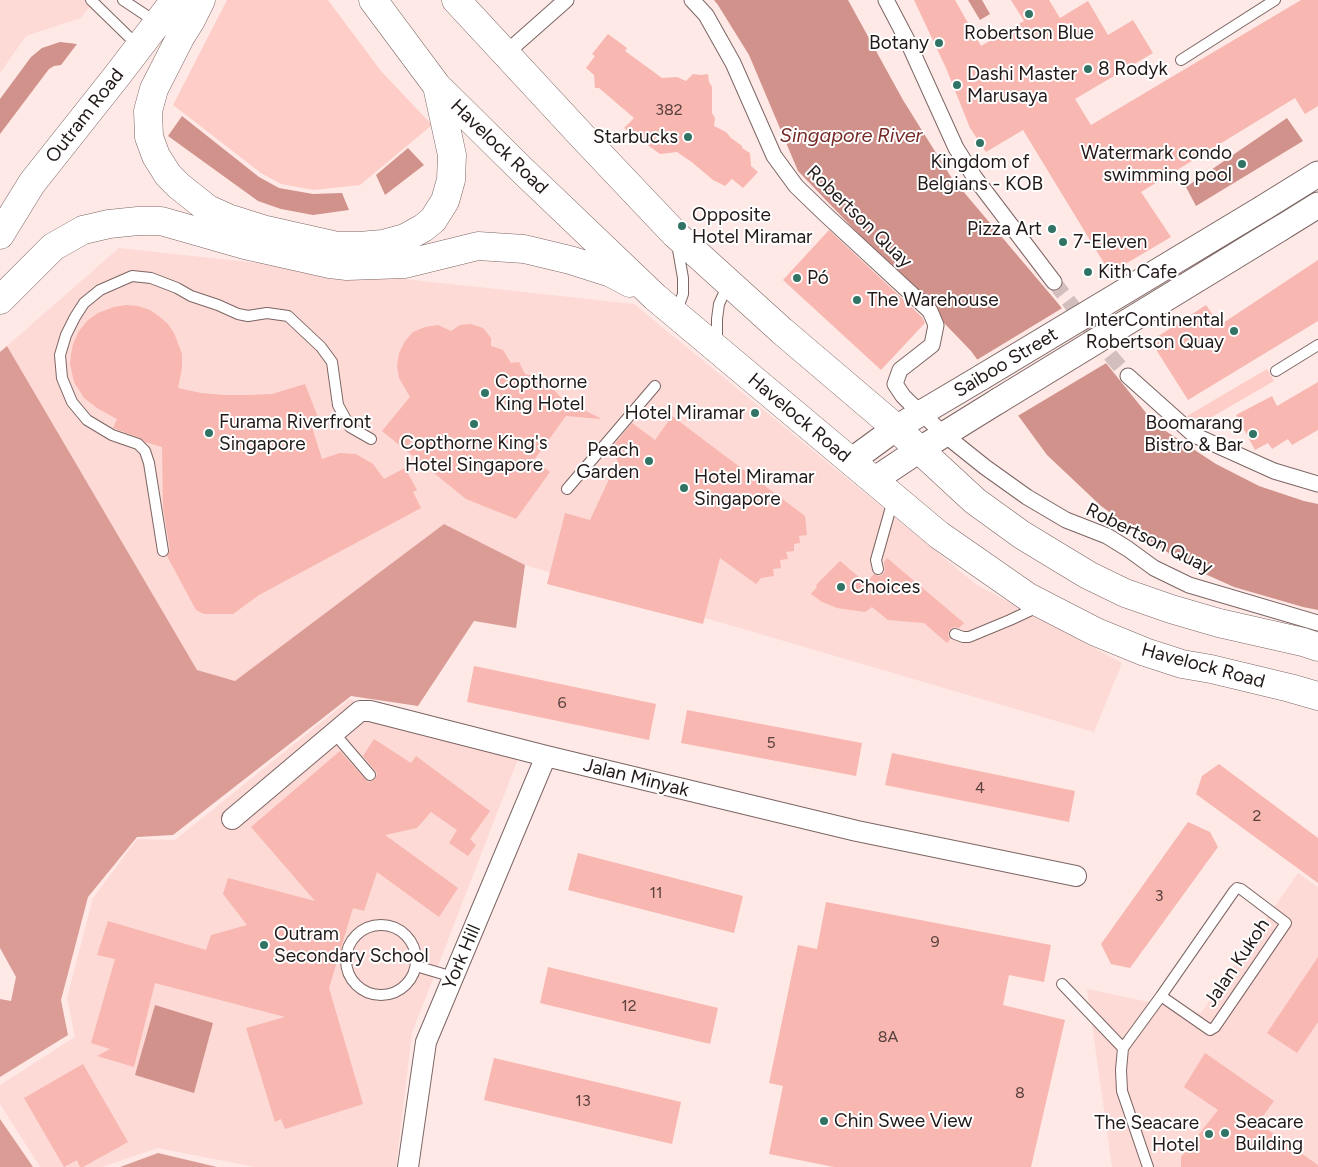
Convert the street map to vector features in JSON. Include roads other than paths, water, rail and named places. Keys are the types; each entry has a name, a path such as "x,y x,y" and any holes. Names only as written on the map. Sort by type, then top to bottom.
{"main road":[{"path":"201,0 154,89 148,111 149,137 156,156 168,175 208,209 228,218 266,230 338,246 360,256 405,264 478,246 524,249 570,260 611,273 655,297"},
{"name":"Havelock Road","path":"373,0 438,86 521,169 655,297 939,535 1028,597 1096,632 1145,652 1182,664 1211,669 1318,696"},
{"path":"456,0 675,234 782,331 896,428 975,501 1022,535 1088,575 1125,593 1219,623 1318,647"},
{"name":"Outram Road","path":"0,235 32,183 168,9"},
{"path":"0,300 53,247 83,230 109,224 138,221 161,222 245,245 330,264 360,256 383,244 405,238 433,220 445,201 451,180 452,155 438,86"}],"street":[{"path":"506,53 566,0"},
{"name":"Robertson Quay","path":"692,0 706,15 733,63 774,156 796,186 930,311 936,325 932,345 900,370 895,384 903,396 921,414 985,467 1027,497 1066,520 1107,536 1154,568 1189,585 1318,623"},
{"path":"886,0 956,148 980,174 1054,282"},
{"name":"Saiboo Street","path":"851,462 896,428 982,378 1318,174"},
{"name":"Saiboo Street","path":"884,489 919,450 1318,205"},
{"path":"1128,376 1194,436 1274,471 1318,484"},
{"name":"Jalan Minyak","path":"232,818 360,711 370,711 857,832 1076,876"},
{"name":"York Hill","path":"408,1167 426,1042 546,756"}],"lane":[{"path":"91,0 130,38 137,49"},
{"path":"123,0 147,16 168,9"},
{"path":"1181,60 1275,0"},
{"path":"675,234 683,278 683,294 675,315"},
{"path":"163,551 150,463 145,451 138,444 112,434 87,420 72,402 62,378 60,356 66,335 74,317 84,303 100,290 132,276 151,278 238,314 248,316 268,313 288,316 321,347 332,362 338,405 350,427 371,439"},
{"path":"717,350 719,304 725,291 732,284"},
{"path":"1276,371 1318,345"},
{"path":"566,489 655,386"},
{"path":"878,568 876,560 884,489"},
{"path":"955,634 969,637 1043,605"},
{"path":"334,733 370,775"},
{"name":"Jalan Kukoh","path":"1123,1048 1237,888 1286,923 1214,1027 1210,1030 1161,996"},
{"path":"376,925 390,926 402,931 411,941 416,953 416,966 412,978 404,988 392,994 379,996 366,992 356,985 348,974 346,961 348,948 354,937 364,929 376,925"},
{"path":"416,966 453,976"},
{"path":"1062,984 1123,1048 1122,1091 1148,1167"}],"water":[{"name":"Singapore River","path":"714,0 848,0 903,100 951,177 1056,301 1155,424 1216,464 1259,486 1318,504 1318,610 1234,587 1194,569 1145,538 1101,506 1047,455 971,351 798,171 749,55"},
{"path":"968,0 982,0 990,14 980,20"},
{"path":"60,42 77,44 61,65 49,69 0,134 0,99 31,57 42,48"},
{"path":"182,116 259,177 279,188 313,194 342,193 349,210 313,215 281,209 258,201 168,136"},
{"name":"Watermark condo swimming pool","path":"1287,118 1303,141 1196,206 1186,187"},
{"path":"408,148 424,165 385,195 376,175"},
{"path":"155,1005 213,1023 194,1093 135,1075"}],"tunnel":[{"path":"1054,282 1128,376"}],"place":[{"name":"Robertson Blue","path":"1029,14"},
{"name":"Botany","path":"939,43"},
{"name":"8 Rodyk","path":"1088,69"},
{"name":"Dashi Master Marusaya","path":"957,85"},
{"name":"Starbucks","path":"688,137"},
{"name":"Kingdom of Belgians - KOB","path":"980,143"},
{"name":"Watermark condo swimming pool","path":"1242,164"},
{"name":"Opposite Hotel Miramar","path":"682,226"},
{"name":"Pizza Art","path":"1052,229"},
{"name":"7-Eleven","path":"1063,242"},
{"name":"Kith Cafe","path":"1088,272"},
{"name":"Pó","path":"797,278"},
{"name":"The Warehouse","path":"857,300"},
{"name":"InterContinental Robertson Quay","path":"1234,331"},
{"name":"Copthorne King Hotel","path":"485,393"},
{"name":"Hotel Miramar","path":"755,413"},
{"name":"Copthorne King's Hotel Singapore","path":"474,424"},
{"name":"Furama Riverfront Singapore","path":"209,433"},
{"name":"Boomarang Bistro & Bar","path":"1253,434"},
{"name":"Peach Garden","path":"649,461"},
{"name":"Hotel Miramar Singapore","path":"684,488"},
{"name":"Choices","path":"841,587"},
{"name":"Outram Secondary School","path":"264,945"},
{"name":"Chin Swee View","path":"824,1121"},
{"name":"Seacare Building","path":"1225,1133"},
{"name":"The Seacare Hotel","path":"1209,1134"}]}
